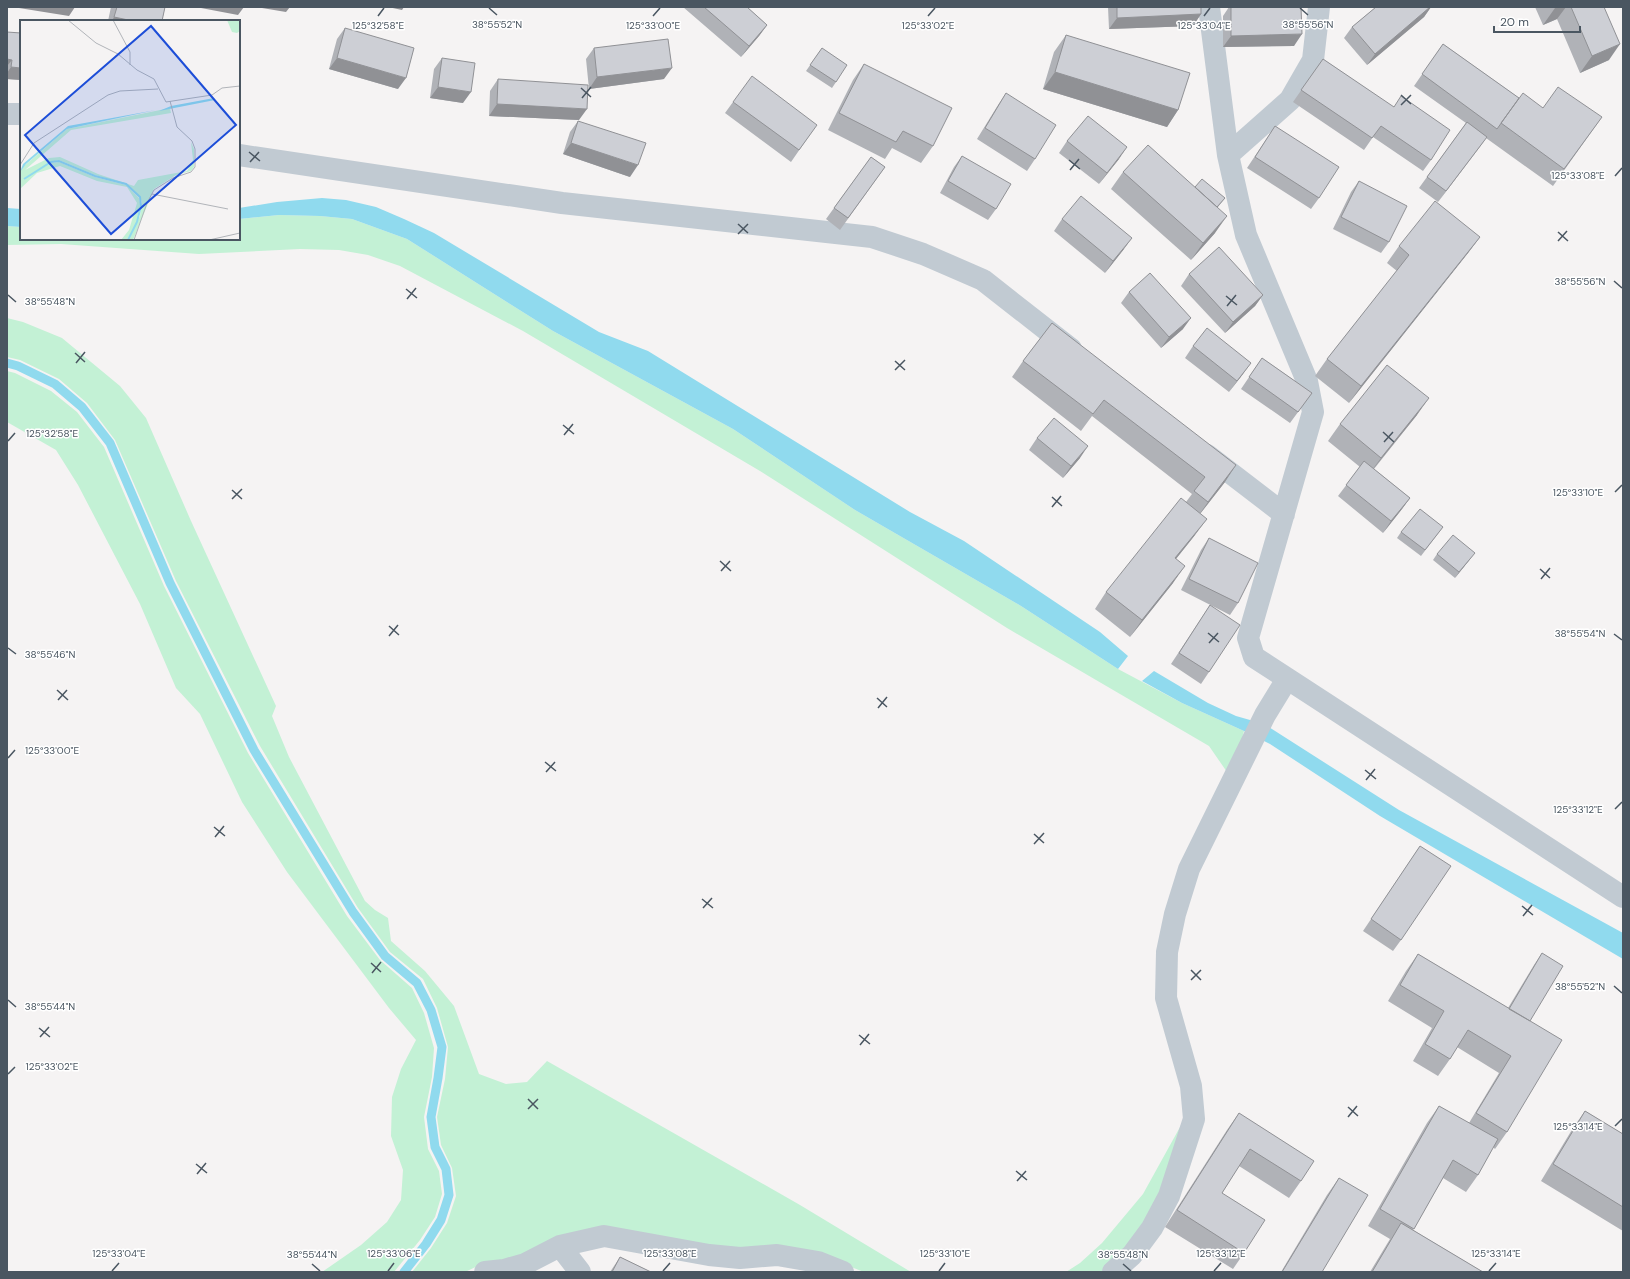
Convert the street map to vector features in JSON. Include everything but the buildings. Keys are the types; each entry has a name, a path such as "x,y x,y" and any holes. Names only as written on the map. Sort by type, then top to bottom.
{"street":[{"path":"1209,7 1228,155 1246,235 1307,380 1312,412 1248,638 1254,657 1623,897"},
{"path":"1228,155 1290,100 1313,60 1320,7"},
{"path":"7,114 20,114"},
{"path":"240,154 562,203 872,237 923,254 983,280 1089,363"},
{"path":"1190,441 1284,514"},
{"path":"1113,1272 1132,1255 1152,1228 1169,1196 1194,1119 1191,1086 1166,998 1167,952 1175,914 1189,869 1265,715 1287,679"},
{"path":"485,1272 504,1270 525,1264 560,1246 604,1236 709,1255 740,1258 777,1255 818,1262 843,1272"},
{"path":"560,1246 580,1272"}],"green space":[{"path":"279,215 320,216 352,219 407,239 553,331 733,429 855,510 1021,606 1118,669 1182,703 1244,731 1240,747 1227,772 1209,746 1007,628 760,471 523,331 400,266 368,255 339,250 300,249 199,254 61,244 7,245 7,226 20,227 20,240 240,240 240,219"},
{"path":"7,318 23,322 62,338 120,386 146,418 191,521 276,706 272,716 289,757 365,901 375,910 388,918 391,941 425,971 454,1006 479,1074 506,1084 527,1082 547,1061 800,1205 911,1272 864,1272 820,1255 740,1249 664,1239 521,1256 482,1264 465,1272 412,1272 431,1248 447,1223 456,1196 452,1168 441,1145 437,1117 445,1079 448,1047 437,1008 423,979 390,952 358,908 260,746 176,581 115,440 87,403 59,379 20,360 7,357"},
{"path":"7,371 15,373 51,391 77,412 104,447 164,586 248,753 347,916 380,960 412,988 424,1013 434,1048 432,1077 424,1117 428,1149 439,1171 442,1194 435,1217 420,1240 394,1272 322,1272 361,1245 387,1222 401,1200 403,1170 391,1136 392,1097 401,1069 416,1040 389,1008 287,872 242,802 200,714 176,688 140,604 78,485 56,450 7,422"},
{"path":"1185,1118 1164,1186 1152,1212 1140,1231 1124,1250 1101,1272 1066,1272 1080,1263 1102,1243 1143,1194"}],"water":[{"path":"322,198 346,200 376,207 434,233 599,332 648,351 910,512 964,541 1100,632 1128,656 1118,669 1021,606 855,510 733,429 553,331 407,239 352,219 320,216 279,215 240,219 240,208 277,202"},
{"path":"7,208 20,209 20,227 7,226"},
{"path":"1154,671 1208,703 1236,716 1264,724 1399,810 1623,933 1623,959 1380,816 1270,744 1182,703 1142,681"}],"waterway":[{"path":"7,363 18,366 55,384 82,407 110,443 170,583 254,750 353,912 385,956 417,983 431,1010 442,1047 431,1117 435,1147 446,1169 449,1195 441,1220 426,1244 404,1272"}]}
